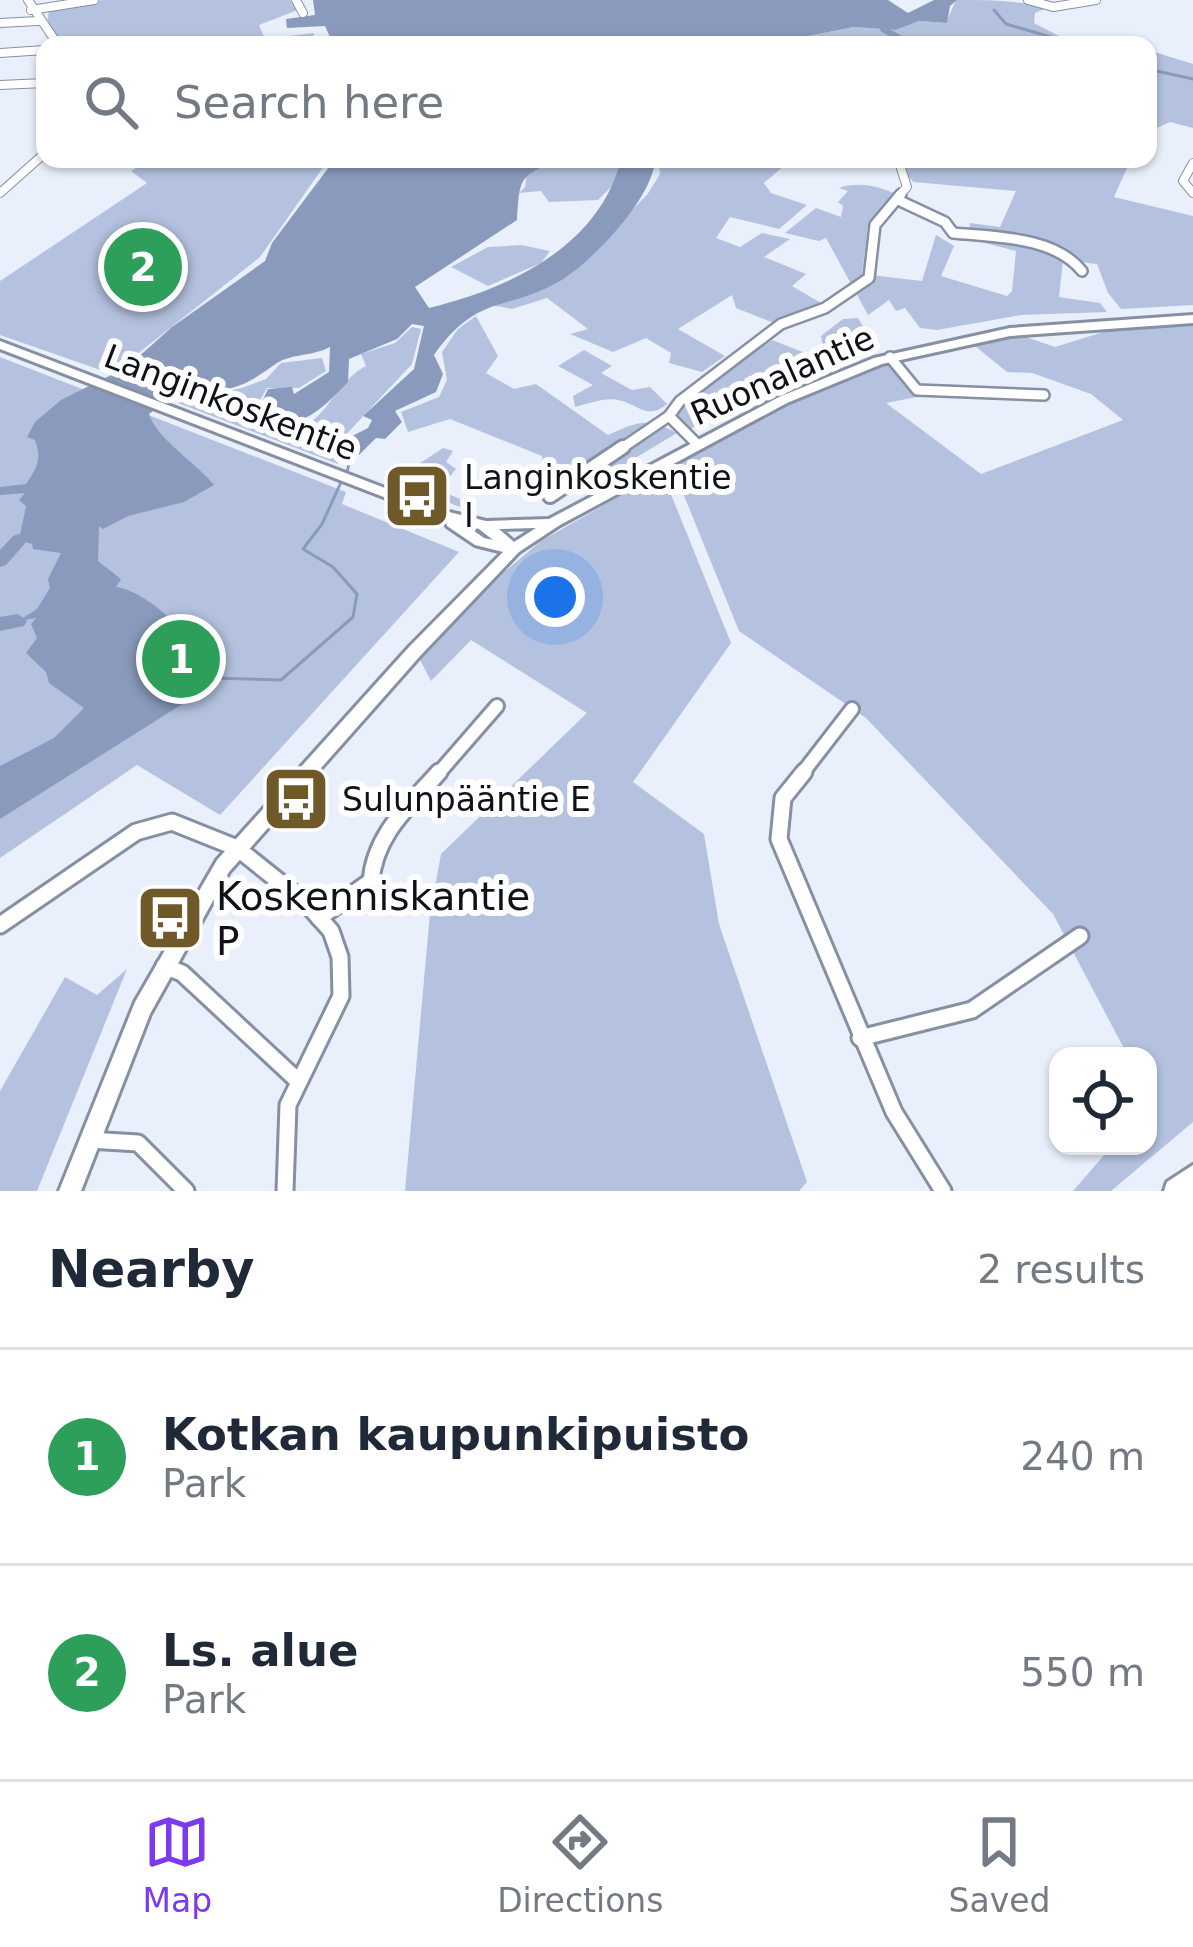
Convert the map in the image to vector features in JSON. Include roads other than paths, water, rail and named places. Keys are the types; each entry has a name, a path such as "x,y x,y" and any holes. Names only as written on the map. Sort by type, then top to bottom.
{"main road":[{"path":"1176,1191 1193,1177"}],"street":[{"path":"28,0 50,36"},
{"path":"31,10 94,0"},
{"path":"296,0 303,13"},
{"path":"1028,0 1053,7 1096,0"},
{"path":"0,22 38,21"},
{"path":"0,53 36,51"},
{"path":"0,85 36,83"},
{"path":"0,193 14,186 11,180 36,160"},
{"path":"1193,163 1183,182 1193,193"},
{"path":"580,508 555,494 668,416 706,378 782,324 825,308 869,278 875,225 907,182 902,168"},
{"path":"898,200 944,222 953,233 1010,237 1070,258 1082,271"},
{"name":"Ruonalantie","path":"70,1191 164,966 237,848 514,549 698,445 814,386 890,357 1010,332 1193,320"},
{"name":"Langinkoskentie","path":"0,345 440,515 484,525 514,549"},
{"path":"890,357 917,390 1044,395"},
{"path":"668,416 698,445"},
{"name":"Langinkoskentie","path":"440,515 489,546 514,549"},
{"name":"Ruonalantie","path":"484,525 555,522"},
{"path":"467,533 479,553 475,586"},
{"path":"319,918 371,880 373,856 382,837 497,706"},
{"path":"852,710 783,798 779,839 894,1112 943,1191"},
{"path":"0,925 136,832 172,822 237,848 319,918 332,931 340,957 341,996 288,1105 285,1191"},
{"path":"860,1038 972,1010 1080,936"},
{"path":"164,966 182,973 298,1081"},
{"path":"89,1140 138,1143 186,1191"}],"waterway":[{"path":"994,10 1006,24 1048,36"},
{"path":"883,29 896,36"},
{"path":"1157,71 1193,79"},
{"path":"347,472 352,452"},
{"path":"210,678 281,680 353,617 357,594 333,567 303,549 322,524 342,480"},
{"path":"0,561 19,540"},
{"path":"0,624 18,621"}],"place":[{"name":"Ls. alue","path":"143,267"},
{"name":"Langinkoskentie I","path":"417,496"},
{"name":"Kotkan kaupunkipuisto","path":"181,659"},
{"name":"Sulunpääntie E","path":"296,799"},
{"name":"Koskenniskantie P","path":"170,918"}]}
